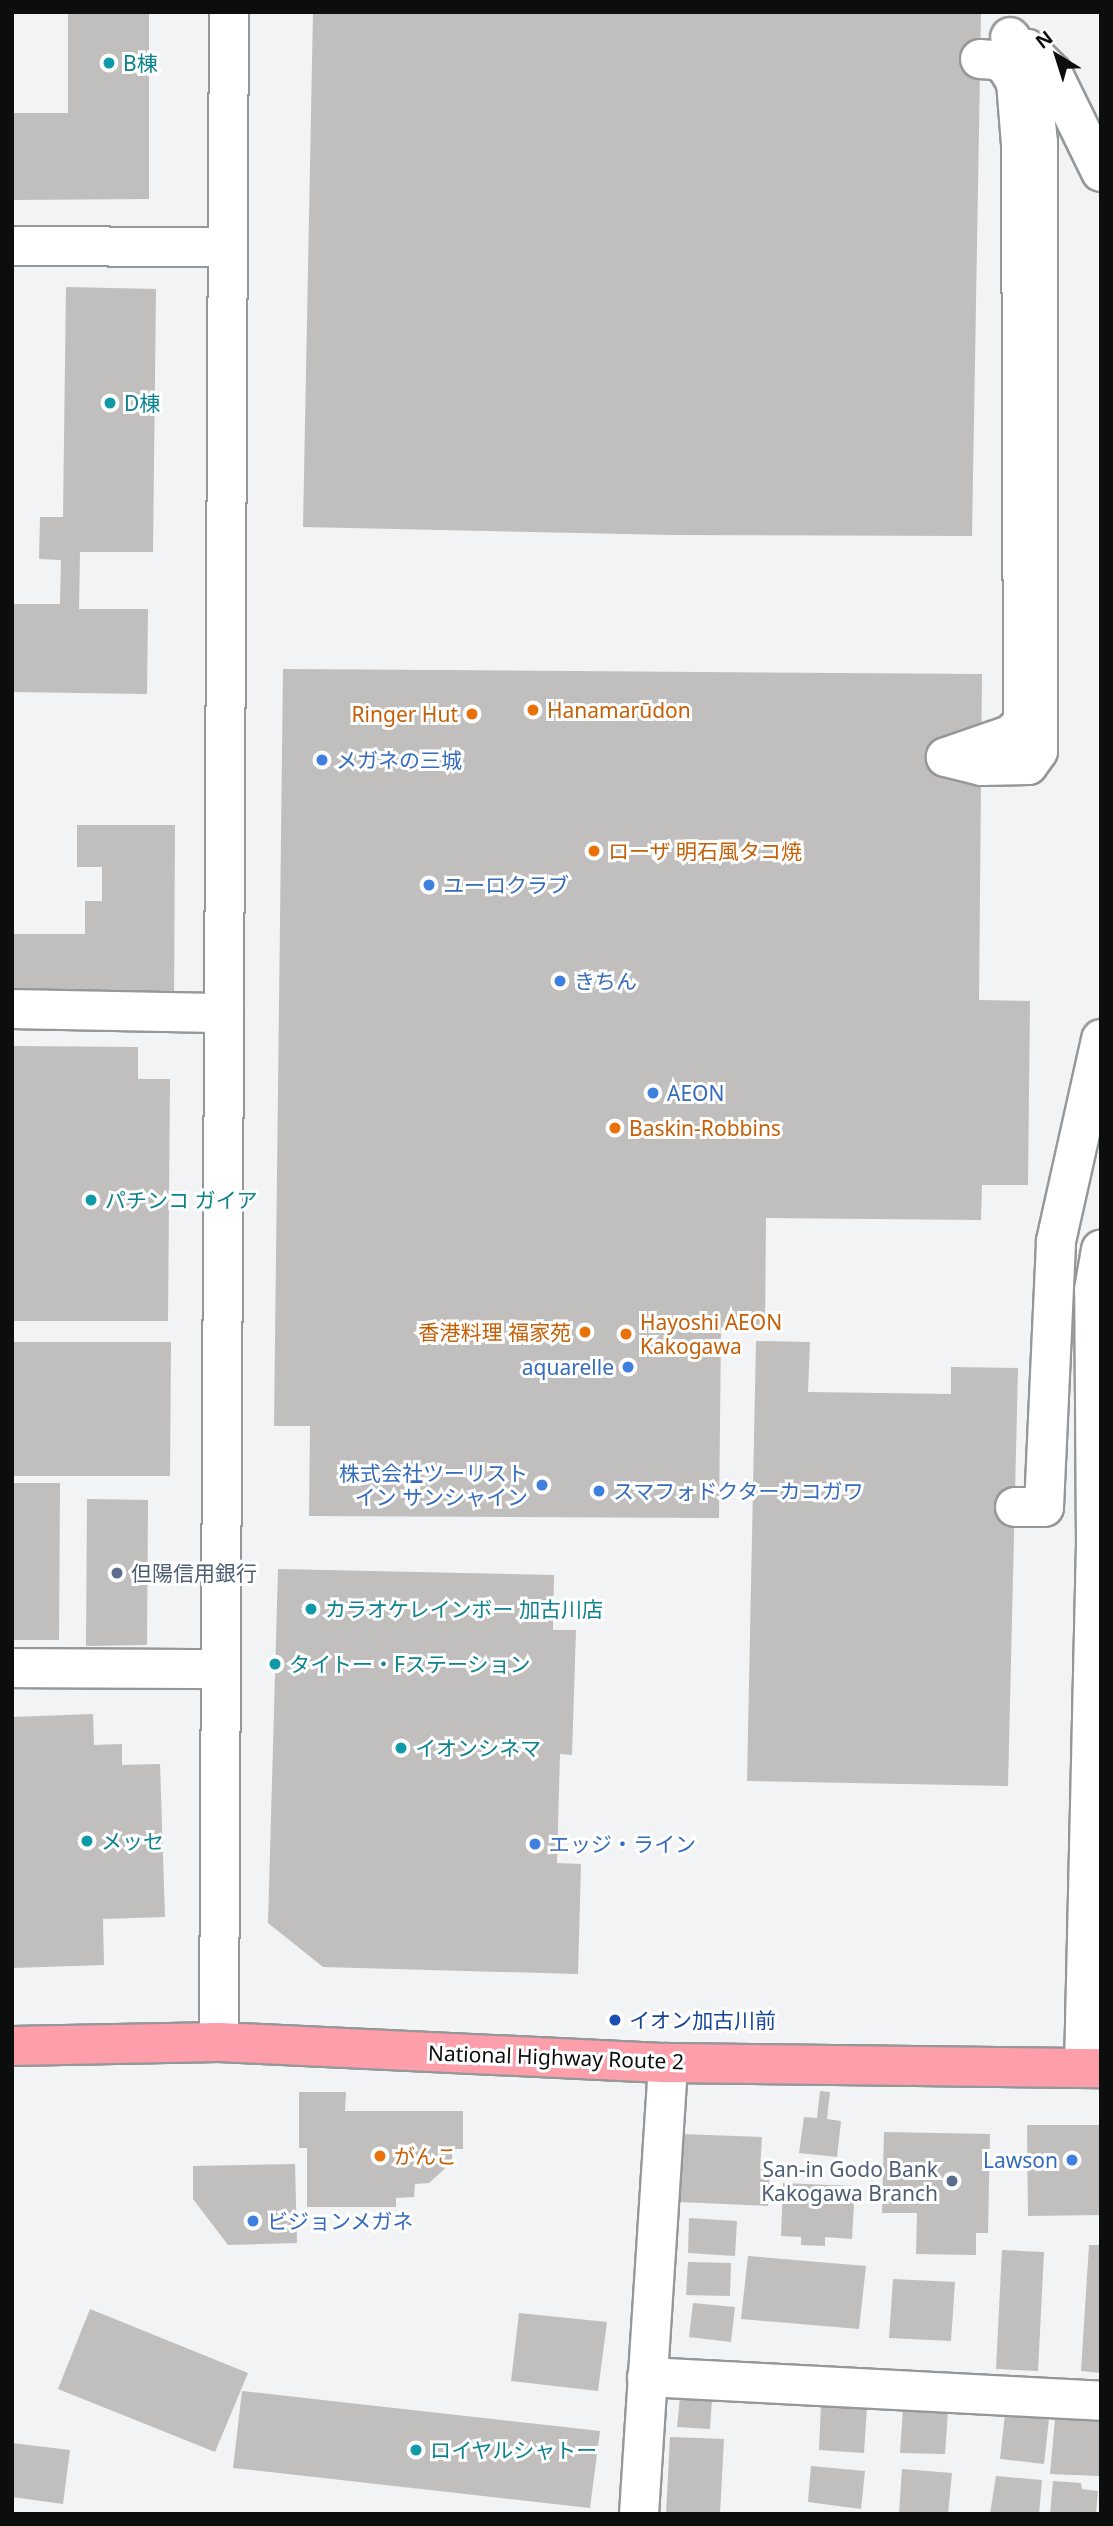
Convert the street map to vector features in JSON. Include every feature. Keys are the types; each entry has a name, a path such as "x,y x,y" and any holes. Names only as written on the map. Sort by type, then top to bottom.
{"highway":[{"name":"National Highway Route 2","path":"12,2046 219,2042 667,2063 1092,2068"}],"street":[{"path":"219,2042 229,12"},
{"path":"982,756 1023,723 1030,143 1016,82 1006,66 996,60 990,43 1028,50 1053,74 1101,172"},
{"path":"12,246 228,247"},
{"path":"12,1009 224,1013"},
{"path":"1014,1507 1044,1507 1056,1241 1101,1039"},
{"path":"1092,2068 1099,1545 1097,1291 1101,1251"},
{"path":"12,1668 221,1669"},
{"path":"639,2514 667,2063"},
{"path":"647,2377 1101,2402"}],"building":[{"name":"B棟","path":"68,12 149,12 149,199 12,200 12,113 68,113"},
{"path":"313,12 981,12 972,536 672,535 303,527"},
{"name":"D棟","path":"66,287 156,289 153,552 80,552 79,609 148,609 147,694 12,692 12,604 60,604 61,560 39,559 40,517 63,517"},
{"name":"AEON","path":"283,669 982,674 979,1000 1030,1001 1028,1185 982,1185 981,1220 766,1218 765,1328 721,1328 719,1518 309,1516 310,1426 274,1426"},
{"path":"77,825 175,825 174,1005 12,1005 12,934 85,934 85,901 102,901 102,867 77,867"},
{"name":"パチンコ ガイア","path":"12,1046 138,1047 138,1079 170,1079 168,1321 12,1321"},
{"path":"756,1341 810,1342 808,1392 951,1394 951,1367 1018,1368 1008,1786 747,1781"},
{"path":"12,1342 171,1342 170,1476 12,1476"},
{"path":"12,1483 60,1483 59,1640 12,1640"},
{"name":"但陽信用銀行","path":"87,1499 148,1500 147,1645 86,1646"},
{"path":"278,1569 554,1575 553,1630 576,1630 572,1755 560,1754 557,1863 581,1864 578,1974 323,1967 268,1923"},
{"name":"メッセ","path":"93,1714 94,1745 122,1744 122,1765 160,1764 165,1917 103,1919 104,1965 12,1968 12,1717"},
{"path":"820,2091 830,2092 827,2119 841,2121 837,2157 799,2153 804,2117 817,2118"},
{"name":"がんこ","path":"299,2092 346,2092 345,2111 463,2111 463,2149 452,2149 452,2162 429,2183 415,2184 414,2197 396,2198 396,2207 307,2207 307,2148 299,2148"},
{"path":"1027,2125 1101,2125 1101,2215 1028,2216"},
{"path":"884,2132 990,2134 988,2233 976,2233 976,2255 916,2254 917,2213 882,2213"},
{"path":"681,2134 762,2137 760,2169 770,2169 768,2206 679,2202"},
{"name":"ビジョンメガネ","path":"295,2164 297,2243 228,2245 193,2199 193,2166"},
{"path":"783,2183 855,2186 852,2239 825,2237 825,2246 801,2245 801,2237 781,2236"},
{"path":"689,2218 737,2221 735,2256 688,2253"},
{"path":"1089,2245 1101,2245 1101,2373 1081,2371"},
{"path":"1002,2250 1044,2252 1038,2371 996,2369"},
{"path":"748,2256 866,2266 859,2329 741,2319"},
{"path":"688,2262 731,2263 730,2296 686,2295"},
{"path":"893,2279 955,2282 951,2341 889,2338"},
{"path":"693,2303 735,2307 731,2342 689,2337"},
{"path":"90,2309 248,2373 215,2452 58,2389"},
{"path":"519,2313 607,2322 598,2391 511,2381"},
{"name":"ロイヤルシャトー","path":"242,2391 600,2431 590,2508 233,2468"},
{"path":"680,2397 712,2399 710,2429 677,2427"},
{"path":"821,2404 867,2407 864,2453 819,2450"},
{"path":"903,2408 948,2411 945,2454 900,2453"},
{"path":"1005,2414 1049,2419 1044,2464 1000,2459"},
{"path":"1055,2419 1101,2421 1099,2476 1050,2474"},
{"path":"670,2437 724,2439 720,2514 666,2514"},
{"path":"12,2443 70,2450 63,2504 12,2497"},
{"path":"811,2466 865,2471 861,2509 808,2502"},
{"path":"902,2469 952,2473 948,2514 899,2514"},
{"path":"996,2476 1042,2480 1039,2514 990,2514"},
{"path":"1053,2481 1081,2483 1082,2489 1098,2491 1096,2514 1050,2514"}],"place":[{"name":"B棟","path":"109,63"},
{"name":"D棟","path":"110,403"},
{"name":"Hanamarūdon","path":"533,710"},
{"name":"Ringer Hut","path":"472,714"},
{"name":"メガネの三城","path":"322,760"},
{"name":"ローザ 明石風タコ焼","path":"594,851"},
{"name":"ユーロクラブ","path":"429,885"},
{"name":"きちん","path":"560,981"},
{"name":"AEON","path":"653,1093"},
{"name":"Baskin-Robbins","path":"615,1128"},
{"name":"パチンコ ガイア","path":"91,1200"},
{"name":"香港料理 福家苑","path":"585,1332"},
{"name":"Hayoshi AEON Kakogawa","path":"626,1334"},
{"name":"aquarelle","path":"628,1367"},
{"name":"株式会社ツーリスト イン サンシャイン","path":"542,1485"},
{"name":"スマフォドクターカコガワ","path":"599,1491"},
{"name":"但陽信用銀行","path":"117,1573"},
{"name":"カラオケレインボー 加古川店","path":"311,1609"},
{"name":"タイトー・Fステーション","path":"275,1664"},
{"name":"イオンシネマ","path":"401,1748"},
{"name":"メッセ","path":"87,1841"},
{"name":"エッジ・ライン","path":"535,1844"},
{"name":"イオン加古川前","path":"615,2020"},
{"name":"がんこ","path":"380,2156"},
{"name":"Lawson","path":"1072,2160"},
{"name":"San-in Godo Bank Kakogawa Branch","path":"952,2181"},
{"name":"ビジョンメガネ","path":"253,2221"},
{"name":"ロイヤルシャトー","path":"416,2450"}]}
